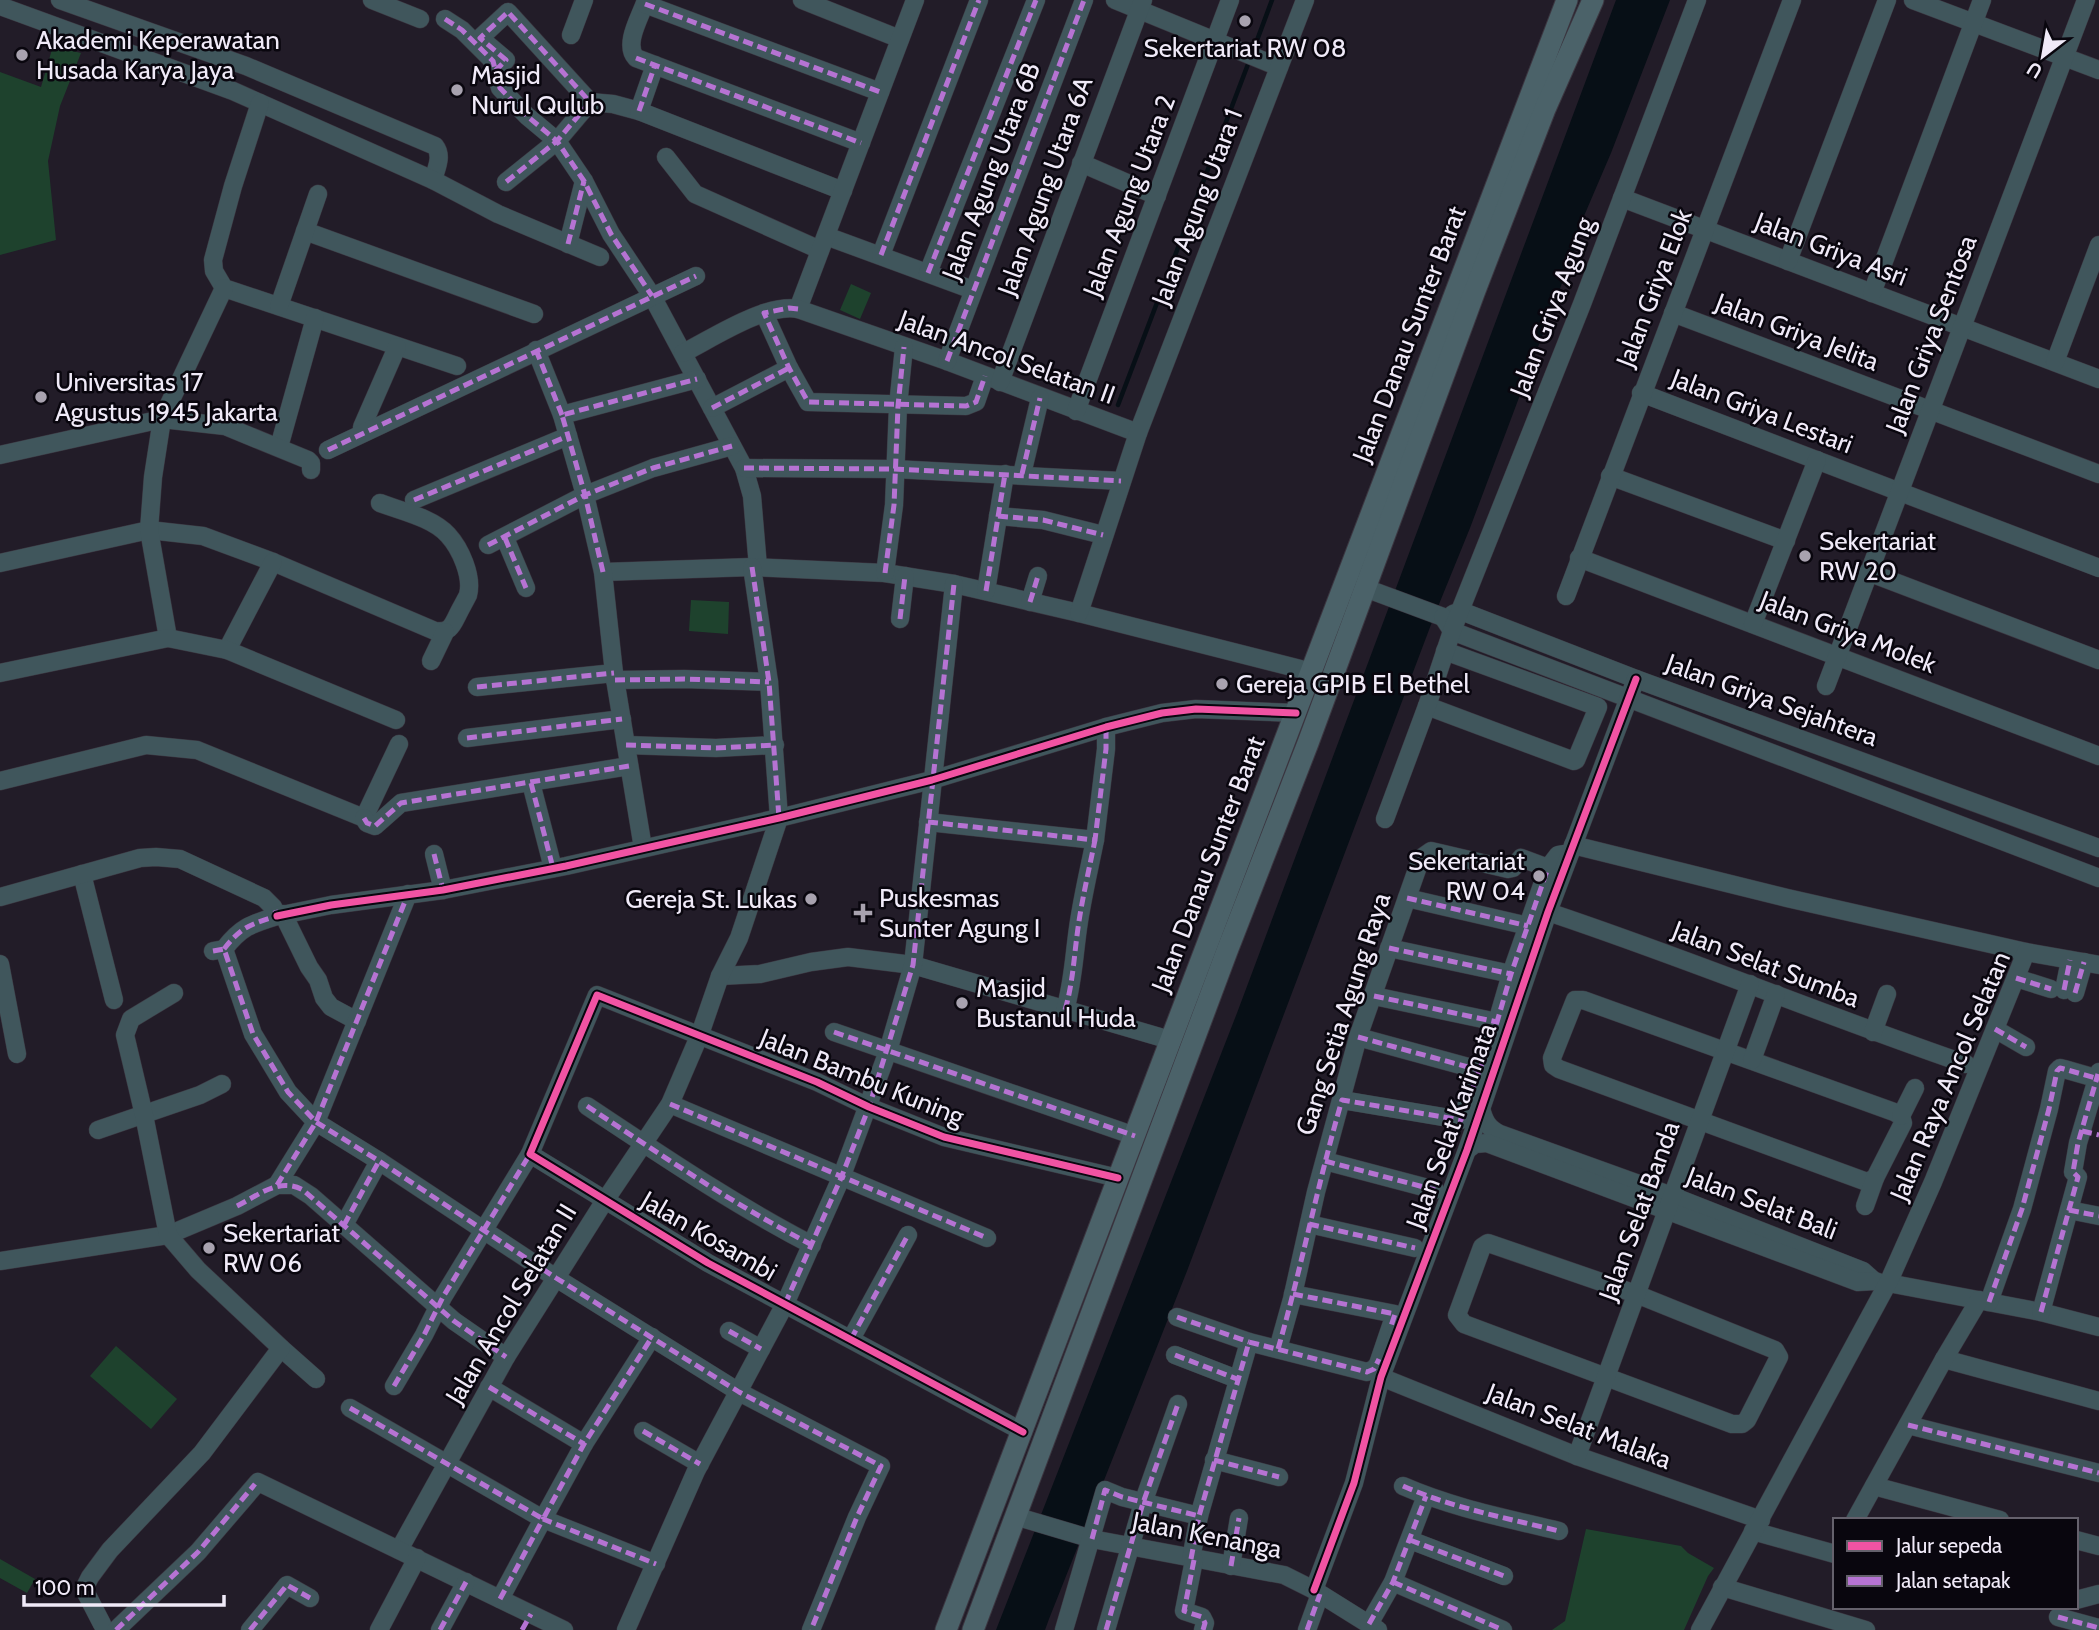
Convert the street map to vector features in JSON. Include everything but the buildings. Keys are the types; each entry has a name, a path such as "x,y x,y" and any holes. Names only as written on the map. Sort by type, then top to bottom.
{"main road":[{"name":"Jalan Danau Sunter Barat","path":"946,1630 1170,1040 1217,947 1374,592 1466,290 1567,0"},
{"name":"Jalan Danau Sunter Barat","path":"973,1630 1022,1518 1296,713 1376,495 1593,0"}],"street":[{"path":"60,0 246,66 435,146 438,148 439,158 433,180"},
{"path":"372,0 420,19"},
{"path":"571,36 584,0"},
{"path":"802,0 901,39"},
{"path":"798,309 915,0"},
{"path":"881,255 979,0"},
{"path":"928,273 1036,0"},
{"name":"Jalan Agung Utara 6B","path":"947,361 1084,0"},
{"path":"1115,0 1141,5 1215,41 1273,64"},
{"name":"Jalan Agung Utara 2","path":"1076,411 1230,0"},
{"name":"Jalan Agung Utara 1","path":"1138,433 1273,64 1305,0"},
{"name":"Jalan Griya Agung","path":"1444,621 1461,611 1698,0"},
{"name":"Jalan Griya Elok","path":"1566,596 1792,0"},
{"path":"1788,261 1887,0"},
{"path":"1913,0 2099,70"},
{"path":"1872,293 1982,0"},
{"name":"Jalan Griya Sentosa","path":"1826,686 2086,0"},
{"path":"861,143 636,58 632,54 631,44 645,2 880,92"},
{"name":"Jalan Agung Utara 6A","path":"898,406 972,405 993,379 1081,163 1141,5"},
{"path":"0,6 233,91 433,180 498,214 600,257"},
{"path":"495,71 506,60 480,38 508,12 590,103 612,104 639,111 843,191"},
{"name":"Jalan Ancol Selatan II","path":"399,1550 506,1357 670,1104 700,1034 719,976 739,939 779,818 769,682 755,567 752,496 744,468 652,296 611,234 584,181 557,141 527,116 500,88 493,61 462,30 445,19"},
{"path":"639,111 654,65"},
{"path":"260,103 212,260 214,271 224,288 457,366"},
{"path":"506,182 557,141 590,103"},
{"path":"666,157 695,194 823,243 881,255 973,290"},
{"path":"1081,163 1157,196"},
{"path":"568,244 584,181"},
{"path":"279,306 318,194"},
{"name":"Jalan Griya Asri","path":"1622,198 2099,379"},
{"path":"305,231 534,314"},
{"path":"2055,362 2097,256"},
{"path":"328,450 696,276"},
{"path":"168,638 149,530 153,477 162,419 224,288"},
{"name":"Jalan Ancol Selatan II","path":"683,352 764,313 798,309 947,361 1138,433 1079,613"},
{"path":"764,313 808,402 898,406"},
{"name":"Jalan Griya Jelita","path":"1673,313 2099,474"},
{"path":"279,447 315,318"},
{"path":"362,427 397,347"},
{"path":"886,573 894,505 894,469 904,347"},
{"path":"536,350 562,415 603,572 615,676 643,848"},
{"path":"712,408 789,368"},
{"path":"562,415 697,379"},
{"name":"Jalan Griya Lestari","path":"1641,393 2099,568"},
{"path":"986,591 998,516 1040,398"},
{"path":"0,454 162,419 225,426 308,460 311,463 311,471"},
{"path":"414,500 568,436"},
{"path":"488,545 585,495 653,468 732,446"},
{"path":"1753,624 1817,460"},
{"path":"744,468 894,469 1121,481"},
{"path":"1610,477 1786,541"},
{"path":"0,563 149,530 203,536 273,562 435,631 444,632 451,628 467,595 469,582 462,555 446,532 436,525 380,503"},
{"path":"998,516 1043,520 1104,535"},
{"path":"505,538 526,588"},
{"name":"Jalan Griya Molek","path":"1579,558 2099,756"},
{"path":"227,650 273,562"},
{"path":"603,572 755,567 886,573 986,591 1312,672"},
{"path":"1868,572 2099,660"},
{"path":"900,619 905,576"},
{"path":"1030,602 1038,576"},
{"path":"626,1630 700,1464 785,1304 812,1245 869,1107 888,1051 913,965 954,584"},
{"name":"Jalan Griya Sejahtera","path":"1374,592 1629,698 2099,878"},
{"name":"Jalan Griya Sejahtera","path":"1461,611 1636,679 2099,848"},
{"path":"1385,819 1445,650 1444,621"},
{"path":"432,661 444,632"},
{"path":"0,673 168,638 227,650 396,720"},
{"path":"1427,706 1574,761 1598,708 1445,650"},
{"path":"477,687 615,676 769,682"},
{"name":"Jalan Selat Karimata","path":"1307,1630 1354,1483 1379,1371 1467,1150 1548,912 1636,679"},
{"path":"811,1630 881,1466 739,1392 556,1278 316,1122 288,1093 253,1034 219,950 246,926 278,913 443,890 779,818 932,780 1106,727 1162,713 1196,709 1296,713"},
{"path":"467,738 622,719"},
{"path":"1065,1010 1072,985 1078,925 1095,841 1106,749 1106,727"},
{"path":"364,818 400,744"},
{"path":"0,781 146,745 172,746 197,750 364,818 367,823 375,826 401,803 629,766"},
{"path":"626,745 716,748 775,745"},
{"path":"531,783 553,868"},
{"path":"928,822 1095,841"},
{"path":"1342,1100 1461,1120 1497,1022 1548,867 1558,855 1571,849 2026,952"},
{"name":"Gang Setia Agung Raya","path":"1278,1349 1358,1037 1421,858 1431,851 1508,869 1513,868 1521,858 1548,867"},
{"path":"434,854 443,890"},
{"path":"0,897 140,858 180,859 264,898 278,913 318,980 324,998 331,1007 357,1021"},
{"path":"82,874 114,1000"},
{"path":"277,1185 316,1122 408,894"},
{"path":"1407,898 1528,926"},
{"name":"Jalan Selat Sumba","path":"1548,912 1966,1064"},
{"path":"1389,948 1511,974"},
{"name":"Jalan Raya Ancol Selatan","path":"1700,1630 1884,1285 1933,1182 2026,952 2085,962"},
{"path":"719,976 760,974 811,962 848,957 913,965 1170,1040"},
{"path":"2016,978 2063,991 2085,962"},
{"path":"0,964 18,1054"},
{"name":"Jalan Selat Banda","path":"1577,1456 1750,984"},
{"path":"174,993 131,1019 125,1035 168,1235 198,1270 316,1379"},
{"path":"1752,1060 1776,994"},
{"path":"1873,1032 1887,994"},
{"name":"Jalan Bambu Kuning","path":"530,1154 597,995 700,1034 944,1137 1118,1178"},
{"path":"1374,996 1497,1022"},
{"path":"1875,1178 1867,1182 1858,1180 1559,1069 1553,1065 1552,1058 1575,1000 1583,1000 1752,1060 1901,1116"},
{"path":"1995,1029 2026,1047"},
{"path":"834,1032 1135,1136"},
{"path":"1358,1037 1479,1070"},
{"path":"1856,1518 1944,1359 1984,1301 2025,1200 2057,1071 2060,1068 2098,1076 2091,1133 2073,1172 2078,1177 2041,1312"},
{"path":"97,1130 144,1115 222,1084"},
{"path":"1865,1206 1875,1178 1903,1123 1901,1116 1915,1088"},
{"path":"670,1104 987,1238"},
{"path":"587,1106 721,1195 812,1245"},
{"name":"Jalan Selat Bali","path":"1481,1108 1490,1129 1500,1134 1858,1282 1884,1285"},
{"name":"Jalan Selat Bali","path":"1467,1150 1475,1144 1487,1143 1669,1203"},
{"path":"394,1386 530,1154"},
{"name":"Jalan Kosambi","path":"530,1154 708,1263 1023,1432"},
{"path":"344,1224 379,1161"},
{"path":"1325,1161 1435,1189"},
{"path":"0,1261 168,1235 277,1185 294,1185 344,1224 438,1307 506,1357"},
{"path":"2070,1210 2099,1216"},
{"path":"1309,1224 1415,1248"},
{"path":"851,1339 908,1235"},
{"path":"1488,1243 1636,1294 1775,1350 1779,1357 1747,1420 1742,1424 1732,1424 1605,1377 1464,1324 1457,1315 1482,1247 1488,1243"},
{"path":"1884,1285 1984,1301 2099,1326"},
{"path":"1177,1317 1249,1342 1367,1371 1379,1371 1395,1314 1293,1294"},
{"path":"729,1331 761,1349"},
{"path":"500,1599 584,1444 652,1337"},
{"path":"1203,1630 1205,1619 1184,1611 1199,1516 1249,1342"},
{"path":"281,1348 202,1453 135,1522 90,1577 85,1587 86,1593 109,1627 198,1552 255,1484 262,1483 500,1599 527,1622 564,1630"},
{"path":"1175,1355 1237,1379"},
{"path":"1944,1359 2099,1401"},
{"name":"Jalan Selat Malaka","path":"1379,1371 1577,1456 1757,1526 1833,1552"},
{"path":"489,1387 584,1444"},
{"path":"1106,1630 1143,1503 1178,1404"},
{"path":"351,1408 543,1519 656,1564"},
{"path":"1908,1425 2099,1473"},
{"path":"643,1431 700,1464"},
{"path":"1214,1460 1279,1477"},
{"path":"1403,1486 1426,1496 1559,1531"},
{"path":"1874,1486 1993,1518"},
{"path":"1064,1630 1088,1537 1105,1490 1143,1503 1199,1516"},
{"path":"1374,1627 1426,1496"},
{"name":"Jalan Kenanga","path":"1022,1518 1088,1537 1284,1576 1317,1592 1374,1627"},
{"path":"1231,1566 1239,1518"},
{"path":"1410,1540 1504,1576"},
{"path":"2078,1541 2099,1546"},
{"path":"379,1630 417,1558"},
{"path":"440,1630 466,1582"},
{"path":"1393,1582 1503,1630"},
{"path":"250,1630 286,1585 310,1598"},
{"path":"1722,1587 1866,1630"},
{"path":"2078,1600 2099,1594"},
{"path":"2078,1600 2099,1606"},
{"path":"2057,1618 2099,1628"}],"green space":[{"path":"53,46 81,53 60,106 48,161 56,240 0,255 0,72 41,87"},
{"path":"851,284 871,293 860,319 840,310"},
{"path":"691,600 729,602 728,634 689,631"},
{"path":"116,1346 177,1399 151,1429 90,1376"},
{"path":"1586,1529 1681,1546 1714,1568 1684,1630 1552,1630 1565,1621"},
{"path":"0,1559 35,1579 27,1593 0,1578"}],"shaded area":[{"path":"1616,0 1670,0 1584,216 1585,222 1470,528 1187,1271 1045,1630 996,1630 1237,1013"}],"waterway":[{"path":"1253,51 1272,0"},
{"path":"1118,405 1250,59"}],"marked path":[{"path":"881,255 979,0"},
{"path":"928,273 1036,0"},
{"path":"947,361 1084,0"},
{"path":"645,4 880,92"},
{"path":"495,71 506,60 480,38 508,12 590,102 557,141 584,181 611,234 652,296"},
{"path":"445,19 462,30 493,61 500,88 527,116 557,141 506,182"},
{"path":"636,58 861,143"},
{"path":"639,111 655,65"},
{"path":"568,244 584,181"},
{"path":"328,450 696,276"},
{"path":"798,309 764,313 808,402 966,406 976,402 985,376"},
{"path":"885,573 894,505 898,406 904,347"},
{"path":"536,350 562,415"},
{"path":"712,408 789,368"},
{"path":"603,572 562,415 697,379"},
{"path":"1022,474 1040,398"},
{"path":"414,500 568,436"},
{"path":"488,545 585,495 653,468 732,446"},
{"path":"744,468 894,469 1121,481"},
{"path":"986,591 1005,474"},
{"path":"998,516 1043,520 1103,535"},
{"path":"505,538 526,588"},
{"path":"752,567 769,682 779,818"},
{"path":"900,619 905,576"},
{"path":"1030,602 1038,576"},
{"path":"785,1304 869,1107 913,965 954,584"},
{"path":"477,687 614,673"},
{"path":"615,680 769,682"},
{"path":"467,738 622,719"},
{"path":"928,822 1095,840 1106,749 1106,727"},
{"path":"626,745 716,748 775,745"},
{"path":"364,818 367,823 375,826 401,803 629,766"},
{"path":"531,783 553,868"},
{"path":"1065,1010 1095,840"},
{"path":"434,854 443,890"},
{"path":"1278,1349 1342,1100 1461,1120 1548,868"},
{"path":"277,1185 316,1122 408,894"},
{"path":"1407,898 1528,926"},
{"path":"224,949 247,927 277,916 275,910"},
{"path":"1389,948 1511,974"},
{"path":"213,951 224,949 253,1034 288,1092 316,1122 556,1278 739,1392 881,1466 811,1630"},
{"path":"2064,990 2070,960"},
{"path":"2075,993 2084,962"},
{"path":"2016,978 2051,989"},
{"path":"1374,996 1497,1022"},
{"path":"1995,1029 2026,1047"},
{"path":"834,1032 1135,1136"},
{"path":"1358,1037 1479,1070"},
{"path":"1989,1302 2022,1209 2057,1071 2060,1068 2099,1079"},
{"path":"2041,1312 2078,1177 2073,1172 2078,1143 2098,1074"},
{"path":"670,1104 987,1238"},
{"path":"587,1106 726,1196 812,1245"},
{"path":"2082,1131 2099,1135"},
{"path":"394,1386 443,1297 530,1154"},
{"path":"344,1225 379,1161"},
{"path":"1325,1161 1435,1190"},
{"path":"237,1206 277,1186 286,1185 303,1190 454,1321 506,1357"},
{"path":"2069,1210 2099,1216"},
{"path":"1309,1224 1415,1248"},
{"path":"851,1339 908,1235"},
{"path":"1293,1294 1395,1314 1390,1329"},
{"path":"1177,1317 1249,1342"},
{"path":"729,1331 761,1349"},
{"path":"350,1408 543,1519 584,1444 652,1337"},
{"path":"1191,1559 1199,1516 1249,1342 1367,1372 1374,1369 1379,1359"},
{"path":"1175,1355 1237,1379"},
{"path":"489,1387 584,1444"},
{"path":"1106,1630 1143,1503 1178,1404"},
{"path":"1908,1425 2099,1473"},
{"path":"643,1431 700,1464"},
{"path":"1214,1460 1279,1477"},
{"path":"116,1630 198,1552 255,1484"},
{"path":"1403,1486 1460,1506 1559,1531"},
{"path":"1092,1539 1105,1490 1122,1497 1199,1516"},
{"path":"1369,1624 1393,1582 1426,1496"},
{"path":"1231,1566 1239,1518"},
{"path":"500,1599 543,1519 656,1564"},
{"path":"1410,1540 1504,1576"},
{"path":"1194,1560 1184,1611 1202,1617 1205,1623 1203,1630"},
{"path":"440,1630 466,1582"},
{"path":"1393,1582 1503,1630"},
{"path":"250,1630 287,1585 310,1598"},
{"path":"1307,1630 1320,1594"},
{"path":"522,1630 531,1614"},
{"path":"2058,1617 2099,1628"}],"cycle path":[{"path":"1314,1590 1354,1483 1381,1377 1467,1150 1548,912 1636,679"},
{"path":"277,916 331,905 443,890 566,866 779,818 932,780 1106,727 1162,713 1196,709 1296,713"},
{"path":"1023,1432 708,1263 530,1154 597,995 817,1082 869,1107 944,1137 1118,1178"}],"place":[{"name":"Sekertariat RW 08","path":"1245,21"},
{"name":"Akademi Keperawatan Husada Karya Jaya","path":"22,55"},
{"name":"Masjid Nurul Qulub","path":"457,90"},
{"name":"Universitas 17 Agustus 1945 Jakarta","path":"41,397"},
{"name":"Sekertariat RW 20","path":"1805,556"},
{"name":"Gereja GPIB El Bethel","path":"1222,684"},
{"name":"Sekertariat RW 04","path":"1539,876"},
{"name":"Gereja St. Lukas","path":"811,899"},
{"name":"Puskesmas Sunter Agung I","path":"863,913"},
{"name":"Masjid Bustanul Huda","path":"962,1003"},
{"name":"Sekertariat RW 06","path":"209,1248"}]}
